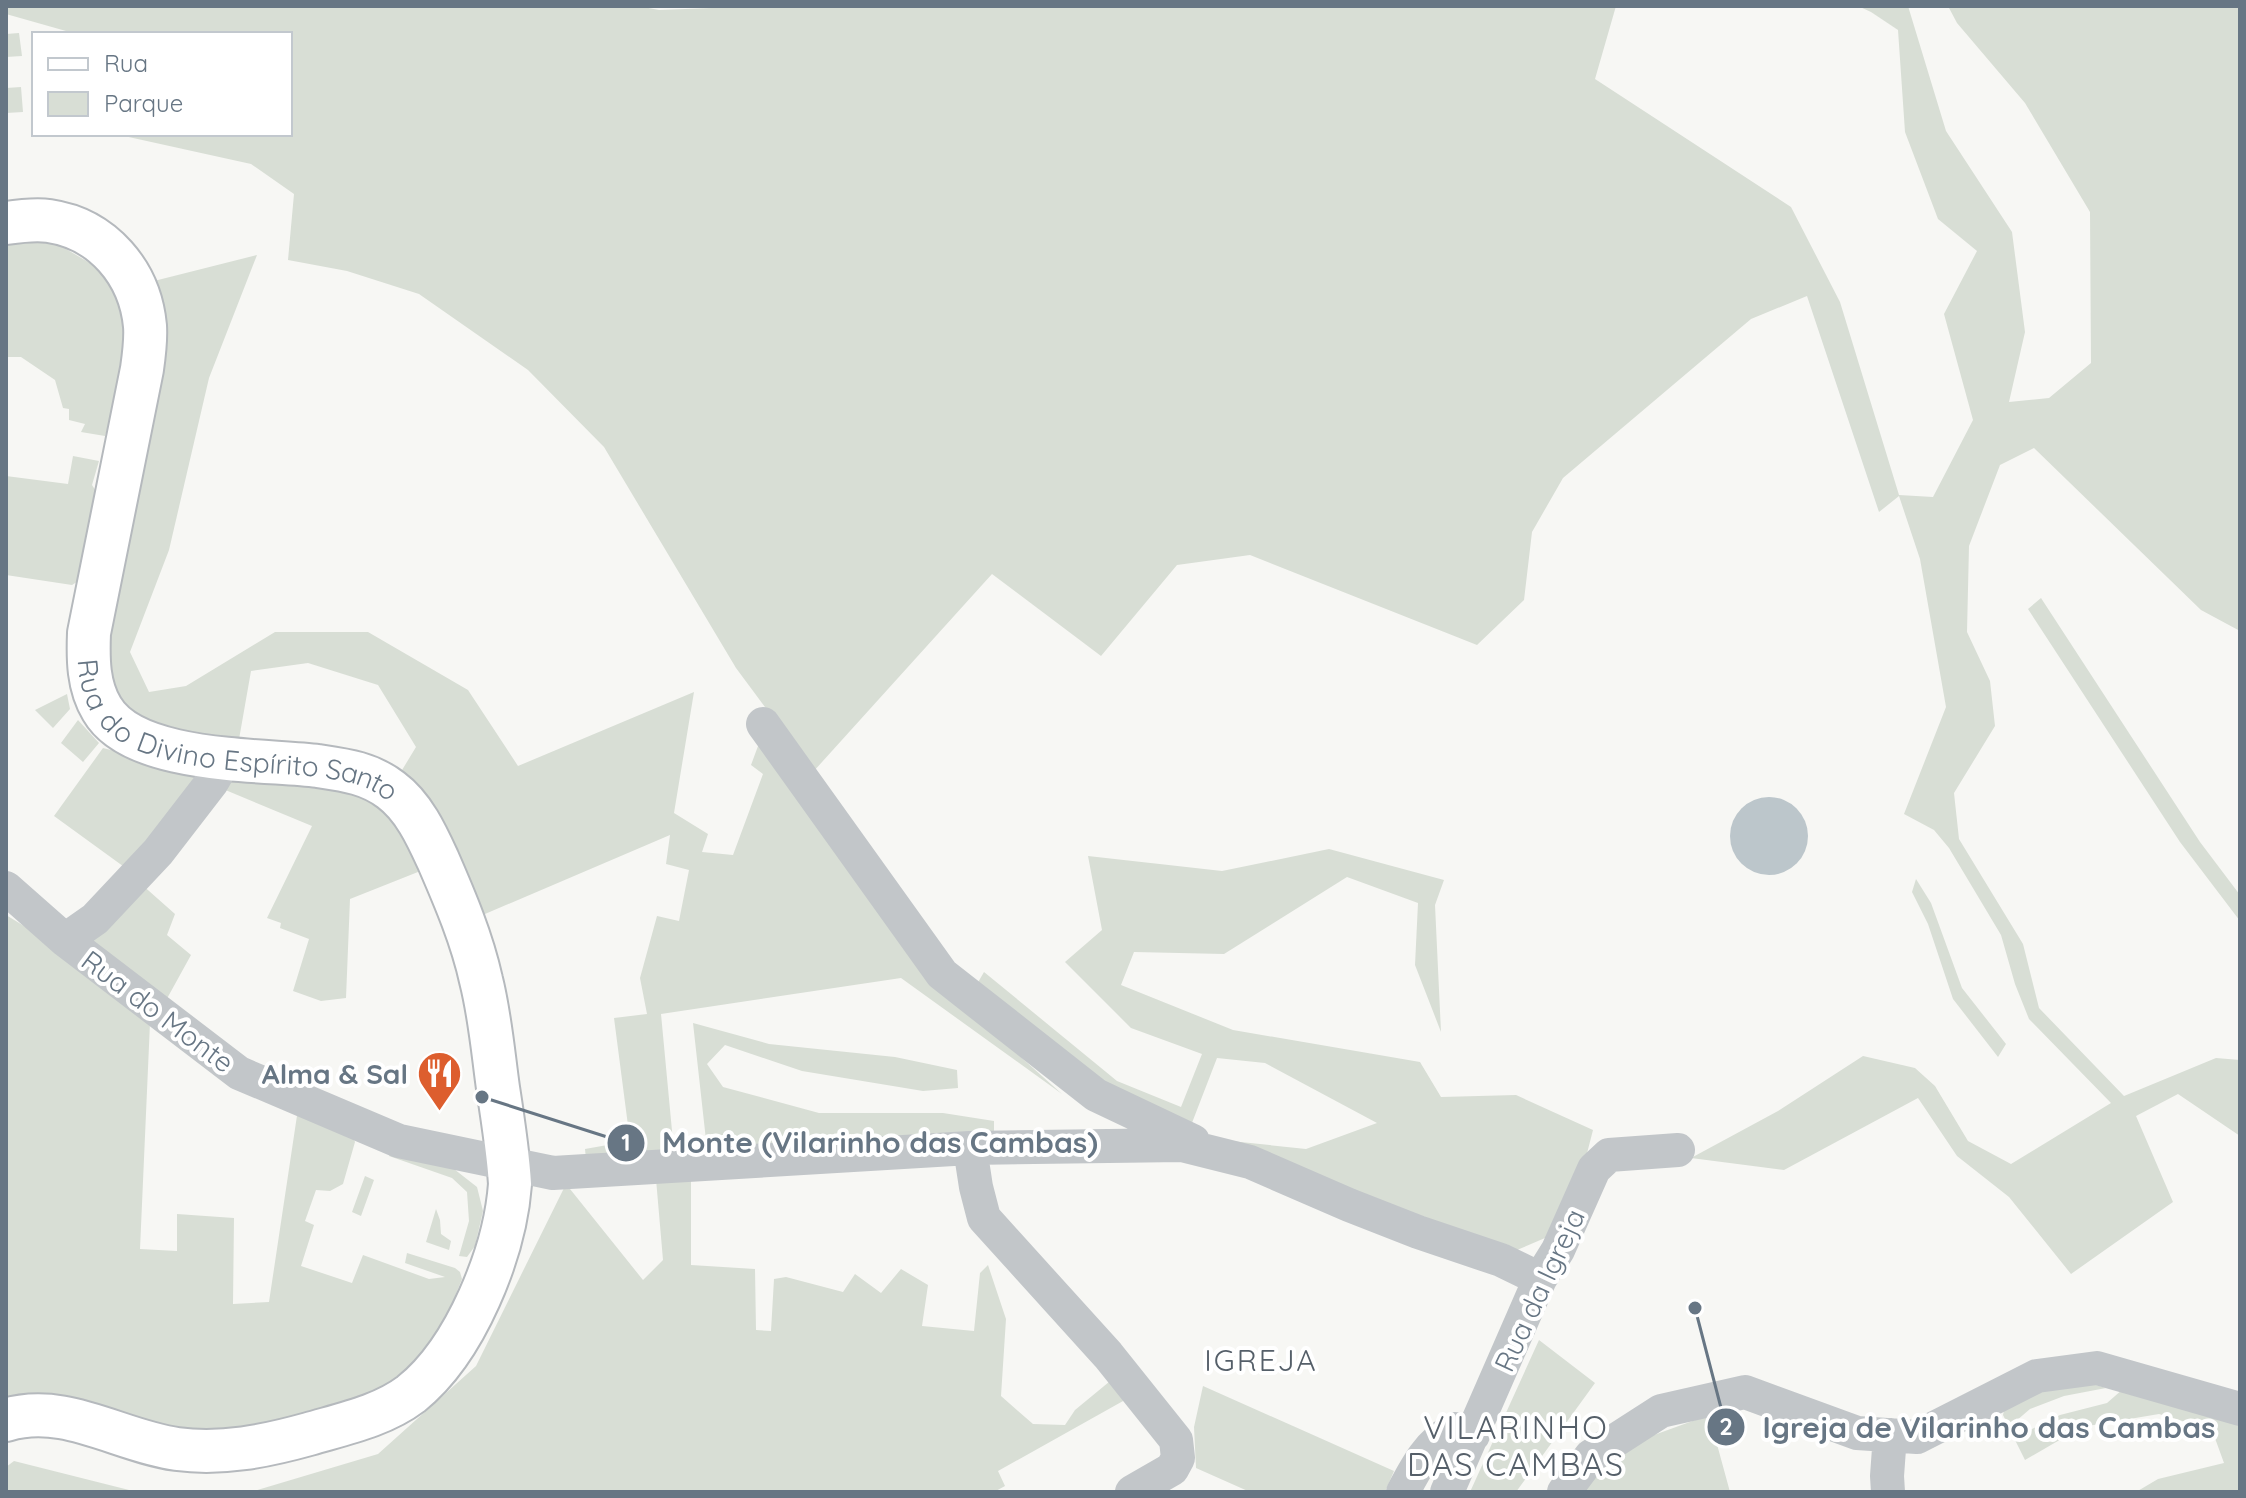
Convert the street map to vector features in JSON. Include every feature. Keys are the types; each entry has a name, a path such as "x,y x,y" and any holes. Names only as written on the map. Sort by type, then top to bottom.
{"main road":[{"name":"Rua do Divino Espírito Santo","path":"6,223 49,221 87,233 101,243 125,267 134,282 145,327 145,348 137,396 89,633 88,665 95,696 103,712 132,737 153,745 187,753 351,771 379,782 405,802 433,849 450,887 481,978 509,1164 508,1209 492,1266 465,1325 443,1361 409,1396 358,1420 296,1437 211,1452 154,1445 58,1416 27,1415 6,1420"}],"street":[{"path":"763,724 942,974 1096,1095 1215,1152 1250,1162 1418,1232 1501,1260 1540,1279"},
{"path":"65,940 95,919 158,852 212,782 226,758"},
{"name":"Rua do Monte","path":"6,888 65,940 239,1073 399,1141 553,1173 970,1148 1182,1145 1215,1152"},
{"path":"970,1148 984,1218 1108,1355 1176,1440 1178,1458 1172,1469 1132,1492"},
{"name":"Rua da Igreja","path":"1447,1492 1540,1279 1558,1250 1594,1169 1609,1155 1678,1150"},
{"path":"1564,1492 1591,1456 1661,1411 1745,1392 1857,1433 1917,1437 2037,1376 2097,1368 2240,1409"},
{"path":"1403,1492 1427,1451 1440,1436 1455,1429 1473,1435"},
{"path":"1888,1492 1890,1435"}],"green space":[{"path":"6,6 638,6 659,10 766,6 1616,6 1595,79 1791,207 1840,302 1899,495 1933,497 1973,420 1944,314 1977,251 1938,219 1905,132 1898,30 1858,6 1908,6 1946,131 2012,232 2025,332 2009,402 2049,398 2091,363 2090,212 2025,103 1957,23 1948,6 2240,6 2240,631 2201,610 2034,448 2000,465 1969,546 1967,632 1990,681 1995,726 1954,793 1959,839 2023,944 2039,1008 2124,1096 2216,1058 2240,1060 2240,1136 2178,1094 2136,1116 2173,1202 2071,1274 2009,1197 1957,1156 1918,1098 1784,1170 1691,1158 1778,1111 1863,1056 1915,1068 1935,1086 1968,1141 2011,1164 2111,1103 2029,1019 2001,935 1949,848 1934,830 1904,814 1946,707 1920,559 1899,496 1879,512 1807,296 1751,319 1563,478 1532,532 1524,600 1477,645 1250,555 1177,565 1101,656 992,574 813,772 736,668 604,447 528,370 419,294 347,271 288,260 294,194 251,164 124,136 292,136 292,32 66,32 6,14"},
{"path":"19,33 22,56 6,57 6,34"},
{"path":"21,87 23,112 6,113 6,88"},
{"path":"49,239 100,269 118,296 131,361 121,416 108,426 105,436 81,432 85,424 69,420 69,409 63,408 55,380 21,357 6,357 6,240"},
{"path":"257,255 209,378 169,550 130,652 149,692 186,686 275,632 368,632 468,690 518,766 694,692 674,813 708,834 702,852 733,855 763,774 751,765 761,738 933,978 1062,1094 901,978 661,1014 674,1152 586,1159 585,1149 630,1141 614,1018 647,1014 640,978 657,916 679,921 689,870 666,864 670,835 478,917 396,780 416,747 378,685 308,663 251,671 238,745 160,736 117,707 102,626 154,281"},
{"path":"73,456 99,461 92,485 103,502 91,573 72,585 6,575 6,476 68,484"},
{"path":"2041,598 2200,842 2240,895 2240,921 2180,842 2028,609"},
{"path":"67,694 70,709 53,728 35,710"},
{"path":"78,720 99,743 83,762 61,743"},
{"path":"103,748 198,772 127,869 54,816"},
{"path":"235,770 366,788 403,821 423,870 350,899 346,998 321,1001 293,991 309,939 280,928 281,923 267,918 312,826 223,789"},
{"path":"1329,849 1444,880 1435,905 1441,1032 1415,965 1418,903 1347,877 1224,954 1134,952 1121,985 1233,1030 1420,1062 1441,1097 1516,1095 1593,1130 1584,1165 1552,1235 1517,1250 1448,1230 1231,1141 1306,1149 1377,1123 1265,1063 1217,1058 1190,1128 1108,1093 973,991 984,972 1117,1081 1181,1107 1202,1054 1131,1028 1065,962 1102,930 1088,856 1222,871"},
{"path":"1916,879 1931,903 1962,988 2006,1044 1998,1057 1953,999 1928,924 1912,892"},
{"path":"140,883 175,914 167,935 191,955 164,1004 90,939"},
{"path":"6,915 29,929 150,1023 140,1249 177,1251 177,1214 234,1218 233,1304 269,1302 298,1109 351,1132 355,1142 343,1184 330,1191 316,1190 305,1221 314,1225 301,1266 352,1283 363,1255 429,1279 445,1277 405,1263 407,1253 455,1268 462,1279 447,1316 447,1328 401,1386 231,1438 6,1408"},
{"path":"693,1023 769,1044 895,1057 957,1070 958,1088 923,1091 802,1071 725,1045 707,1064 723,1087 819,1113 943,1113 994,1121 994,1139 707,1149"},
{"path":"393,1147 454,1169 477,1187 483,1211 475,1246 467,1257 459,1256 469,1221 467,1192 452,1178 389,1156"},
{"path":"365,1176 374,1180 361,1216 352,1212"},
{"path":"691,1177 691,1265 755,1269 756,1330 771,1331 774,1279 786,1277 843,1292 855,1274 881,1293 901,1269 928,1285 922,1326 974,1331 980,1273 988,1265 1006,1319 1001,1396 1033,1424 1065,1425 1075,1410 1115,1377 1132,1396 998,1471 1005,1486 994,1492 186,1492 254,1491 378,1454 476,1366 566,1184 643,1280 663,1260 656,1179"},
{"path":"436,1209 441,1234 451,1241 449,1250 426,1242"},
{"path":"1539,1340 1595,1383 1516,1492 1470,1492"},
{"path":"2086,1382 2106,1388 2064,1396 2030,1409 2009,1427 2003,1415 2005,1406 2037,1390"},
{"path":"1203,1386 1394,1471 1385,1492 1250,1492 1196,1468 1194,1427"},
{"path":"2123,1389 2240,1420 2240,1492 2136,1492 2158,1479 2224,1463 2212,1430 2159,1414 2082,1427 2025,1460 2014,1438 2060,1415 2107,1403"},
{"path":"1709,1415 1730,1492 1580,1492 1643,1439"},
{"path":"14,1461 137,1492 6,1492 6,1467"}],"shaded area":[{"path":"1769,797 1784,800 1796,809 1805,821 1808,836 1805,851 1796,863 1784,872 1769,875 1754,872 1742,863 1733,851 1730,836 1733,821 1742,809 1754,800"}],"place":[{"name":"Monte (Vilarinho das Cambas)","path":"482,1097"},
{"name":"Alma & Sal","path":"439,1112"},
{"name":"Igreja de Vilarinho das Cambas","path":"1695,1308"}],"district":[{"name":"IGREJA","path":"1261,1360"},
{"name":"VILARINHO DAS CAMBAS","path":"1516,1446"}]}
